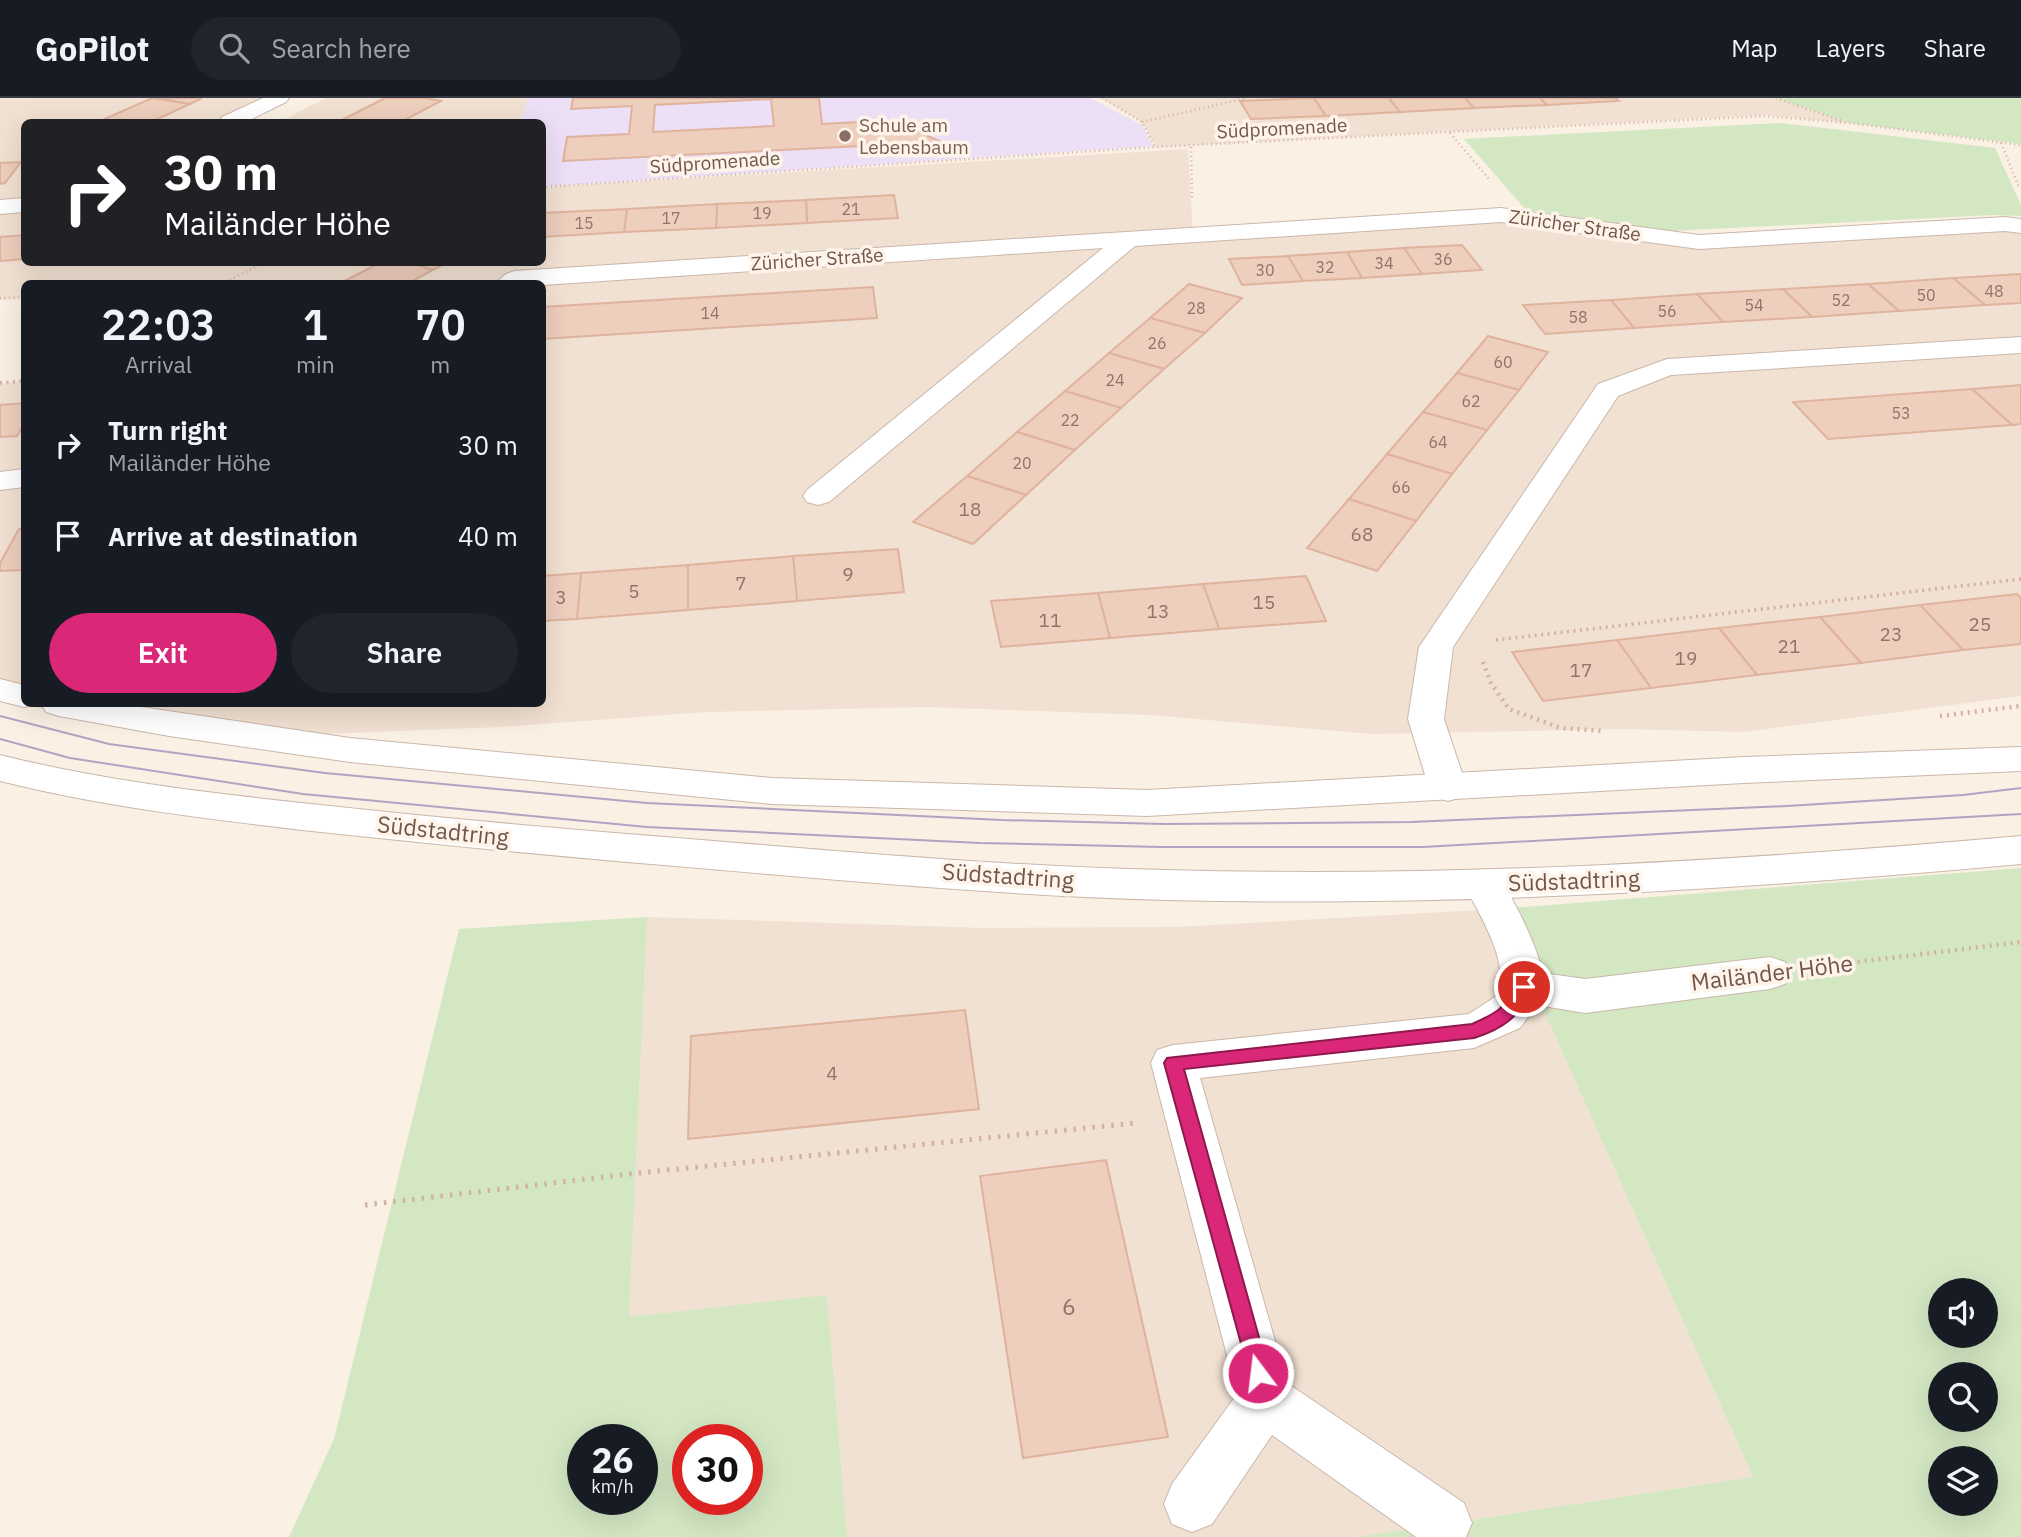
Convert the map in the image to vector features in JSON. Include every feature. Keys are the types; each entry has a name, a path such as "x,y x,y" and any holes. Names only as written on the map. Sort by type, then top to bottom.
{"street":[{"path":"236,119 279,98"},
{"path":"0,207 21,205"},
{"name":"Züricher Straße","path":"513,280 1501,215 1699,242 2005,224 2021,226"},
{"path":"818,496 1129,239"},
{"path":"1448,788 1426,719 1436,647 1608,390 1667,367 2021,345"},
{"path":"0,481 21,478"},
{"path":"0,690 21,695"},
{"path":"76,707 169,724 350,750 772,792 1147,803 1744,770 2021,759"},
{"name":"Südstadtring","path":"0,768 57,783 172,802 459,834 1010,877 1166,885 1484,884 1674,877 2021,850"},
{"path":"1444,1523 1265,1399 1173,1063 1474,1031 1500,1020 1518,1003 1524,987 1520,962 1484,884"},
{"name":"Mailänder Höhe","path":"1524,987 1586,996 1770,973"},
{"path":"1192,1504 1265,1399"}],"path":[{"path":"1102,98 1142,122 1155,147"},
{"path":"1142,122 1247,98"},
{"path":"1776,98 1849,123"},
{"name":"Südpromenade","path":"546,187 1155,147 1765,116 1849,123 2021,145"},
{"path":"2001,143 2021,191"},
{"path":"1191,147 1193,234"},
{"path":"230,280 257,266"},
{"path":"0,298 21,297"},
{"path":"0,383 21,381"},
{"path":"1436,647 2021,579"},
{"path":"1486,641 1482,659 1491,683 1509,709 1561,728 1616,732"},
{"path":"1927,718 2021,706"},
{"name":"Mailänder Höhe","path":"1770,973 2021,942"},
{"path":"365,1205 638,1173 1190,1118"}],"shaded area":[{"path":"0,98 278,98 235,119 21,119 21,266 546,266 546,187 1188,149 1193,234 1502,216 1699,242 2021,226 2021,696 1744,732 1625,729 1372,734 1150,715 924,707 706,712 501,727 295,735 62,713 33,707 546,707 546,280 21,280 21,299 0,300"},
{"path":"326,98 528,98 521,119 285,119"},
{"name":"Schule am Lebensbaum","path":"528,98 1090,98 1142,125 1153,146 546,187 546,119 521,119"},
{"path":"1102,98 1776,98 1849,123 1765,115 1156,147 1142,122"},
{"path":"21,381 21,477 0,480 0,384"},
{"path":"21,479 21,704 0,700 0,482"},
{"path":"1498,909 1753,1477 1358,1537 847,1537 827,1296 629,1317 647,917 983,928 1176,927"}],"green space":[{"path":"1776,98 2021,98 2021,144 1849,123"},
{"path":"1781,123 1995,148 2021,205 2021,216 1993,215 1670,231 1526,210 1464,139"},
{"path":"2021,868 2021,1537 1358,1537 1753,1477 1498,909"},
{"path":"647,917 629,1317 827,1295 847,1537 289,1537 334,1439 459,929"}],"building":[{"path":"152,98 190,104 158,119 105,119"},
{"path":"157,98 202,98 190,104"},
{"path":"385,98 425,98 441,101 407,119 344,119"},
{"path":"573,98 819,98 822,124 894,120 941,142 563,161 567,137 629,134 632,106 571,109","holes":["771,99 774,126 653,132 655,105"]},
{"path":"1314,98 1326,116 1251,119 1240,101"},
{"path":"1314,98 1389,98 1400,112 1326,116"},
{"path":"1389,98 1465,98 1474,108 1400,112"},
{"path":"1465,98 1540,98 1547,105 1474,108"},
{"path":"1540,98 1616,98 1619,101 1547,105"},
{"path":"21,162 5,183 0,184 0,163"},
{"path":"894,195 898,218 807,223 806,200"},
{"path":"806,200 807,223 716,228 717,204"},
{"path":"717,204 716,228 624,232 627,209"},
{"path":"627,209 624,232 546,237 546,213"},
{"path":"21,235 21,259 0,261 0,237"},
{"path":"1462,245 1482,270 1422,274 1404,248"},
{"path":"1404,248 1422,274 1362,278 1347,252"},
{"path":"1347,252 1362,278 1303,281 1288,256"},
{"path":"1288,256 1303,281 1242,285 1229,259"},
{"path":"373,266 421,266 433,270 414,280 347,280"},
{"path":"421,266 440,266 433,270"},
{"path":"2021,274 2021,303 1985,305 1953,278"},
{"path":"1953,278 1985,305 1899,311 1868,284"},
{"path":"1189,284 1242,298 1205,333 1150,318"},
{"path":"1868,284 1899,311 1812,317 1783,289"},
{"path":"873,287 877,318 546,339 546,307"},
{"path":"1783,289 1812,317 1723,322 1697,294"},
{"path":"1697,294 1723,322 1634,328 1611,300"},
{"path":"1611,300 1634,328 1545,334 1523,305"},
{"path":"1150,318 1205,333 1164,369 1109,353"},
{"path":"1488,336 1548,352 1519,390 1457,373"},
{"path":"1109,353 1164,369 1121,408 1065,391"},
{"path":"1457,373 1519,390 1487,430 1423,412"},
{"path":"2021,385 2021,424 2012,425 1972,389"},
{"path":"1972,389 2012,425 1828,439 1793,402"},
{"path":"1065,391 1121,408 1075,450 1017,432"},
{"path":"21,403 21,429 17,436 0,437 0,405"},
{"path":"1423,412 1487,430 1452,474 1387,454"},
{"path":"1017,432 1075,450 1026,495 967,476"},
{"path":"1387,454 1452,474 1416,521 1349,499"},
{"path":"967,476 1026,495 973,544 913,522"},
{"path":"1349,499 1416,521 1377,571 1307,548"},
{"path":"21,529 21,570 0,571 0,563"},
{"path":"898,549 904,592 797,601 793,556"},
{"path":"793,556 797,601 688,610 688,565"},
{"path":"688,565 688,610 577,619 581,573"},
{"path":"581,573 577,619 546,621 546,576"},
{"path":"1306,576 1326,621 1219,629 1203,584"},
{"path":"1203,584 1219,629 1110,638 1098,593"},
{"path":"1098,593 1110,638 1001,647 991,601"},
{"path":"2017,594 2021,598 2021,644 1963,650 1920,605"},
{"path":"1920,605 1963,650 1861,663 1820,617"},
{"path":"1820,617 1861,663 1757,675 1719,628"},
{"path":"1719,628 1757,675 1651,688 1617,640"},
{"path":"1617,640 1651,688 1543,701 1512,652"},
{"path":"965,1010 979,1109 688,1139 691,1036"},
{"path":"1106,1160 1168,1437 1023,1458 980,1176"}],"tram line":[{"path":"0,716 109,744 325,773 647,803 1002,820 1164,824 1411,822 1787,806 1963,795 2021,788"},
{"path":"0,739 70,758 303,794 647,827 980,843 1161,847 1423,847 2021,814"}],"place":[{"name":"Schule am Lebensbaum","path":"845,136"}],"route":[{"path":"1258,1373 1173,1063 1474,1031 1500,1020 1518,1003 1524,987"}]}
